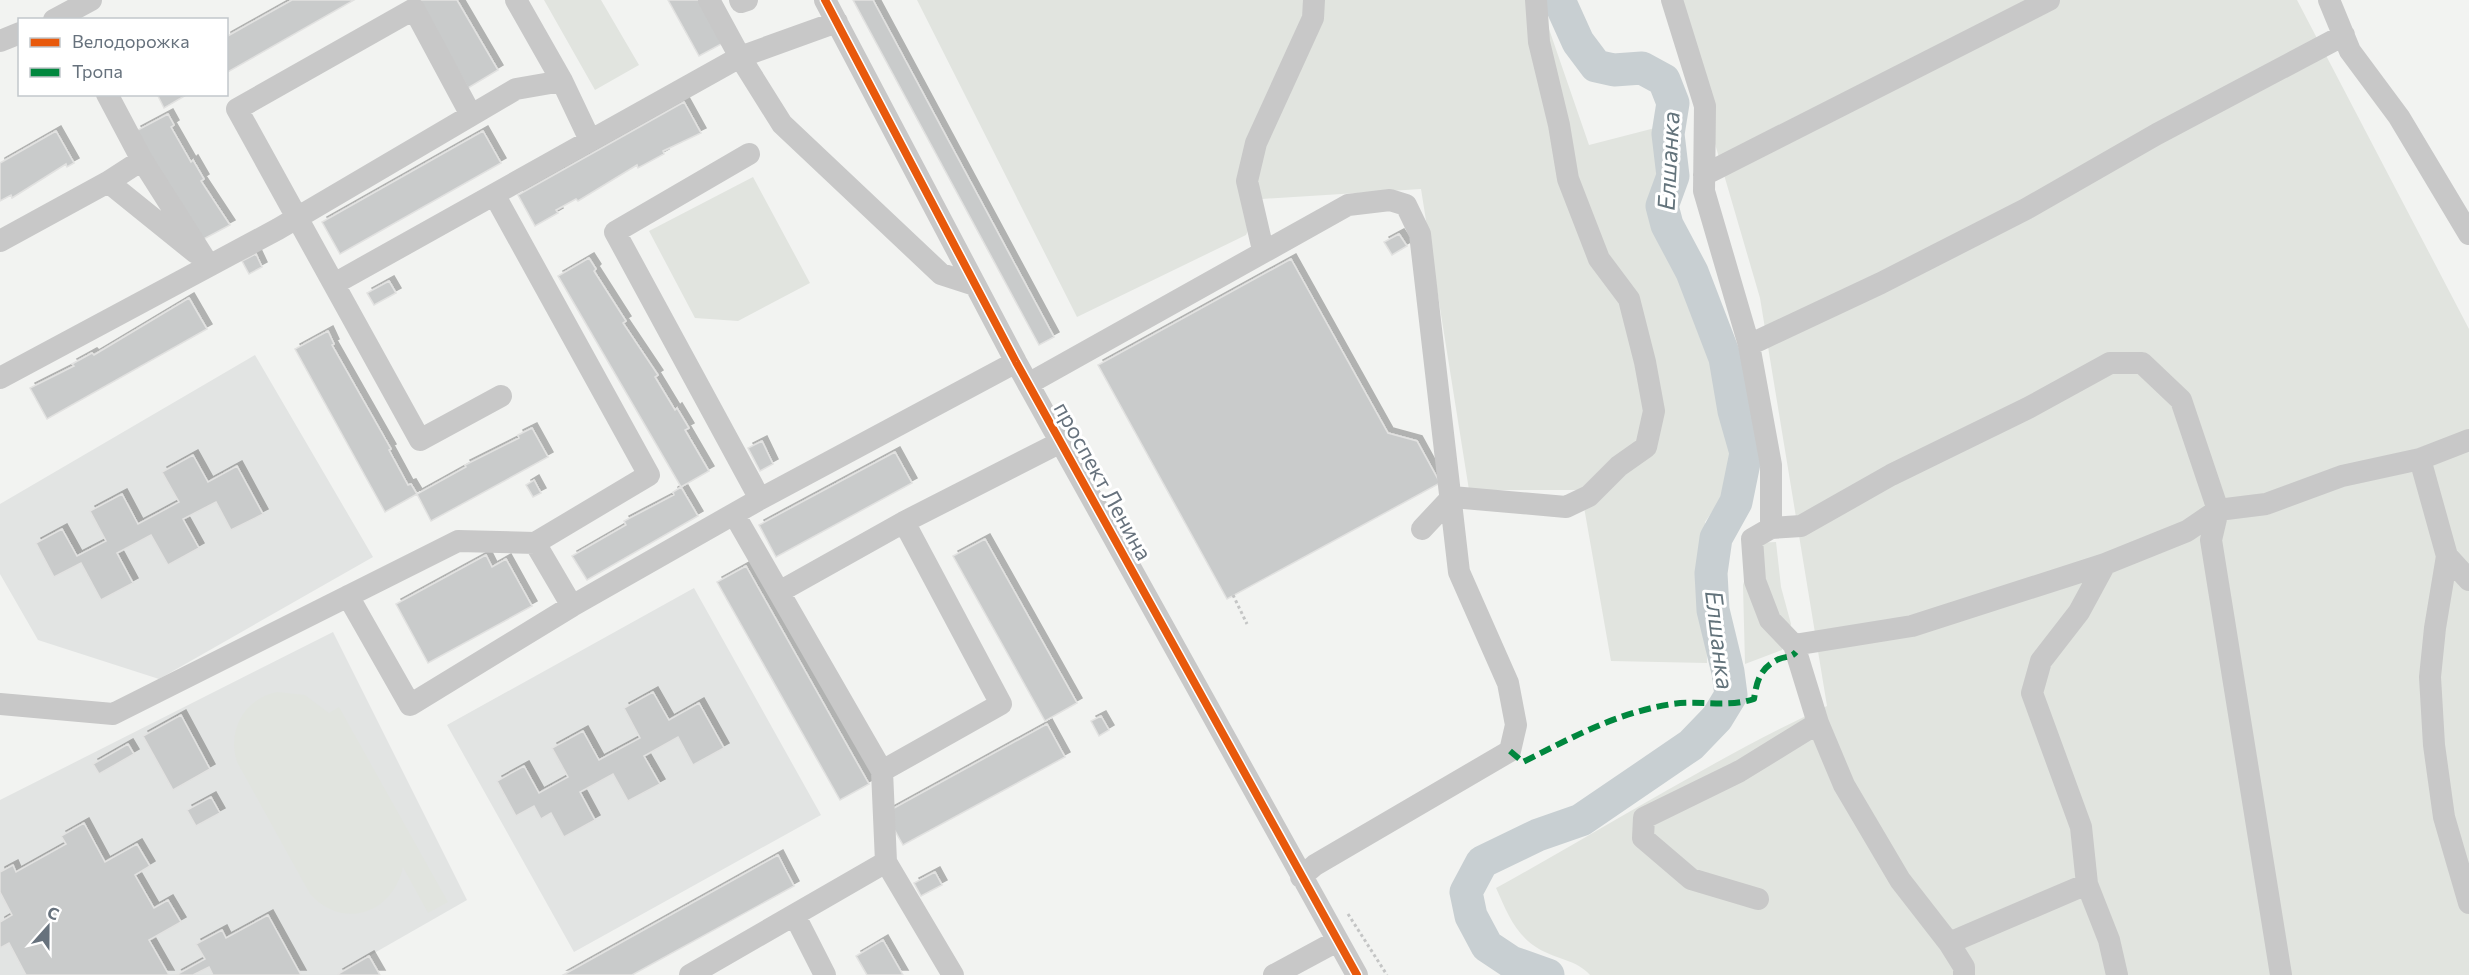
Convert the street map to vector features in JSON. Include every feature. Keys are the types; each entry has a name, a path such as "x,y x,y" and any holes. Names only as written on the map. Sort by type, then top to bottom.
{"street":[{"path":"62,18 91,0"},
{"path":"516,0 561,81 590,140"},
{"path":"709,0 740,57 782,124 941,274 975,285"},
{"path":"740,0 741,2 747,0"},
{"name":"проспект Ленина","path":"825,0 1028,384 1357,975"},
{"path":"1263,250 1246,181 1256,143 1313,18 1314,0"},
{"path":"1452,497 1566,507 1589,496 1619,466 1646,447 1654,411 1629,298 1599,259 1568,179 1559,125 1539,42 1536,0"},
{"path":"1672,0 1705,106 1704,191 1749,345 1772,465 1771,528"},
{"path":"1704,175 2049,0"},
{"path":"2329,0 2350,51 2399,117 2469,234"},
{"path":"471,115 414,9 237,109 420,440 501,396"},
{"path":"334,284 740,57 837,22"},
{"path":"0,41 18,34"},
{"path":"1749,345 1881,283 2026,209 2157,134 2344,36"},
{"path":"0,378 296,217 516,89 561,81"},
{"path":"108,96 142,160 208,264"},
{"path":"749,154 615,232 760,499"},
{"path":"0,241 108,183 142,160"},
{"path":"108,183 208,264"},
{"path":"0,704 113,714 458,541 535,543 648,475 495,195"},
{"path":"1028,384 1263,250 1348,205 1390,200 1406,205 1420,234 1459,572 1508,683 1516,725 1510,751 1315,865 1302,877"},
{"path":"348,596 410,705 572,606 760,499 1016,362"},
{"path":"1964,975 1964,967 1949,943 1900,880 1844,785 1818,723 1794,645 1770,620 1755,581 1752,539 1771,528 1801,526 1892,475 2028,408 2110,363 2142,363 2181,400 2218,510 2211,540 2281,975"},
{"path":"1794,645 1912,626 2105,564 2187,531 2218,510 2266,504 2342,476 2420,459 2469,440"},
{"path":"779,592 904,522 1061,442"},
{"path":"2420,459 2448,556 2469,580"},
{"path":"1422,529 1452,497"},
{"path":"734,514 882,771 886,862 953,975"},
{"path":"882,771 1001,704 904,522"},
{"path":"535,543 572,606"},
{"path":"2448,556 2435,628 2430,677 2444,817 2469,903"},
{"path":"2105,564 2079,612 2042,661 2032,693 2082,827 2087,884 2109,940 2117,975"},
{"path":"1758,899 1691,879 1643,838 1644,818 1740,771 1818,723"},
{"path":"690,975 886,862"},
{"path":"1949,943 2087,884"},
{"path":"795,916 825,975"},
{"path":"1274,975 1337,941"}],"path":[{"path":"1233,596 1247,624"},
{"path":"1345,909 1387,975"}],"shaded area":[{"path":"544,0 601,0 639,65 595,90"},
{"path":"917,0 1539,0 1589,145 1655,128 1738,474 1705,522 1707,663 1611,661 1581,490 1469,490 1421,189 1262,199 1246,235 1077,317"},
{"path":"1673,0 2297,0 2469,329 2469,975 1590,975 1579,966 1539,949 1518,930 1496,888 1701,771 1827,706 1760,298"},
{"path":"753,177 810,283 738,321 695,318 649,231"},
{"path":"255,355 373,557 159,679 38,640 0,574 0,504"},
{"path":"1776,542 1781,587 1791,624 1782,650 1745,664 1743,585 1756,543"},
{"path":"694,588 821,815 574,952 447,725"},
{"path":"333,632 467,900 369,956 380,975 0,975 0,800"},
{"path":"277,692 305,695 329,713 339,707 448,902 428,913 403,867 398,883 389,896 378,906 366,912 352,914 337,912 323,905 310,894 237,762 234,750 237,728 247,709 255,701"}],"building":[{"path":"292,0 354,0 228,72 228,36"},
{"path":"419,0 457,0 498,70 468,88"},
{"path":"668,0 702,0 725,42 699,56"},
{"path":"853,0 873,0 1054,337 1039,345"},
{"path":"158,96 185,96 164,108"},
{"path":"684,102 701,133 663,151 664,154 638,168 637,165 578,201 576,199 556,210 558,213 535,226 518,195"},
{"path":"168,114 174,125 171,127 191,162 193,160 204,179 201,181 230,225 198,242 136,131"},
{"path":"56,131 74,163 67,167 66,164 12,198 11,195 0,201 0,163"},
{"path":"483,131 501,163 340,254 322,222"},
{"path":"1399,234 1407,246 1392,255 1384,242"},
{"path":"256,254 262,267 249,274 242,261"},
{"path":"589,258 596,269 594,271 626,321 623,323 658,375 655,377 675,410 677,408 689,428 685,430 709,471 681,487 558,276"},
{"path":"1291,259 1388,433 1417,441 1440,483 1227,599 1098,365"},
{"path":"389,281 396,293 374,305 367,293"},
{"path":"189,298 207,329 47,419 30,388 74,366 72,364 92,353 94,355"},
{"path":"328,331 334,344 332,345 391,449 389,450 408,485 411,484 417,494 385,512 295,349"},
{"path":"532,428 548,457 431,521 417,494 466,467 465,465 519,438 518,435"},
{"path":"762,441 773,464 760,471 748,448"},
{"path":"895,452 912,483 776,557 759,525"},
{"path":"193,455 208,482 237,466 263,514 231,530 216,502 183,519 199,548 168,565 151,535 117,553 133,583 101,600 81,563 54,577 36,543 62,529 77,556 106,541 90,511 122,494 138,524 179,502 162,472"},
{"path":"534,480 541,493 533,497 526,485"},
{"path":"681,487 698,516 587,580 572,556 626,525 624,521 674,495 673,492"},
{"path":"985,539 1077,703 1045,721 953,556"},
{"path":"486,555 492,567 506,559 532,606 428,663 396,604"},
{"path":"746,566 869,784 840,800 717,582"},
{"path":"653,692 669,720 699,703 724,748 693,765 678,737 644,756 660,784 628,801 613,774 580,792 595,820 564,837 551,813 541,819 534,806 516,816 497,781 524,766 539,793 568,777 552,748 583,731 599,760 640,738 624,708"},
{"path":"181,715 210,769 173,790 143,736"},
{"path":"1101,716 1109,730 1099,736 1091,721"},
{"path":"1047,724 1065,757 903,845 885,813"},
{"path":"128,744 134,754 99,774 93,764"},
{"path":"211,797 220,813 196,826 187,810"},
{"path":"84,823 105,862 137,844 150,866 135,875 154,908 168,900 181,922 149,940 169,975 26,975 9,943 0,948 0,922 12,915 0,892 0,872 13,865 16,872 66,844 61,836"},
{"path":"778,855 794,886 632,975 563,975"},
{"path":"935,872 942,885 921,896 914,883"},
{"path":"268,915 301,975 213,975 209,967 193,975 176,975 205,959 196,944 222,930 226,938"},
{"path":"883,940 903,975 867,975 856,956"},
{"path":"369,956 380,975 338,974"}],"waterway":[{"name":"Елшанка","path":"1548,975 1511,962 1487,946 1471,916 1466,892 1482,862 1538,835 1581,820 1691,745 1717,718 1731,695 1728,672 1713,610 1711,573 1716,538 1736,502 1746,453 1734,411 1725,358 1692,272 1667,225 1662,206 1673,176 1668,134 1673,103 1664,80 1642,68 1614,70 1596,66 1578,42 1559,0"}],"marked path":[{"path":"1510,751 1523,762 1595,727 1632,713 1672,704 1734,703 1754,699 1758,680 1768,666 1796,652"}],"cycle path":[{"path":"825,0 1016,362 1357,975"}]}
